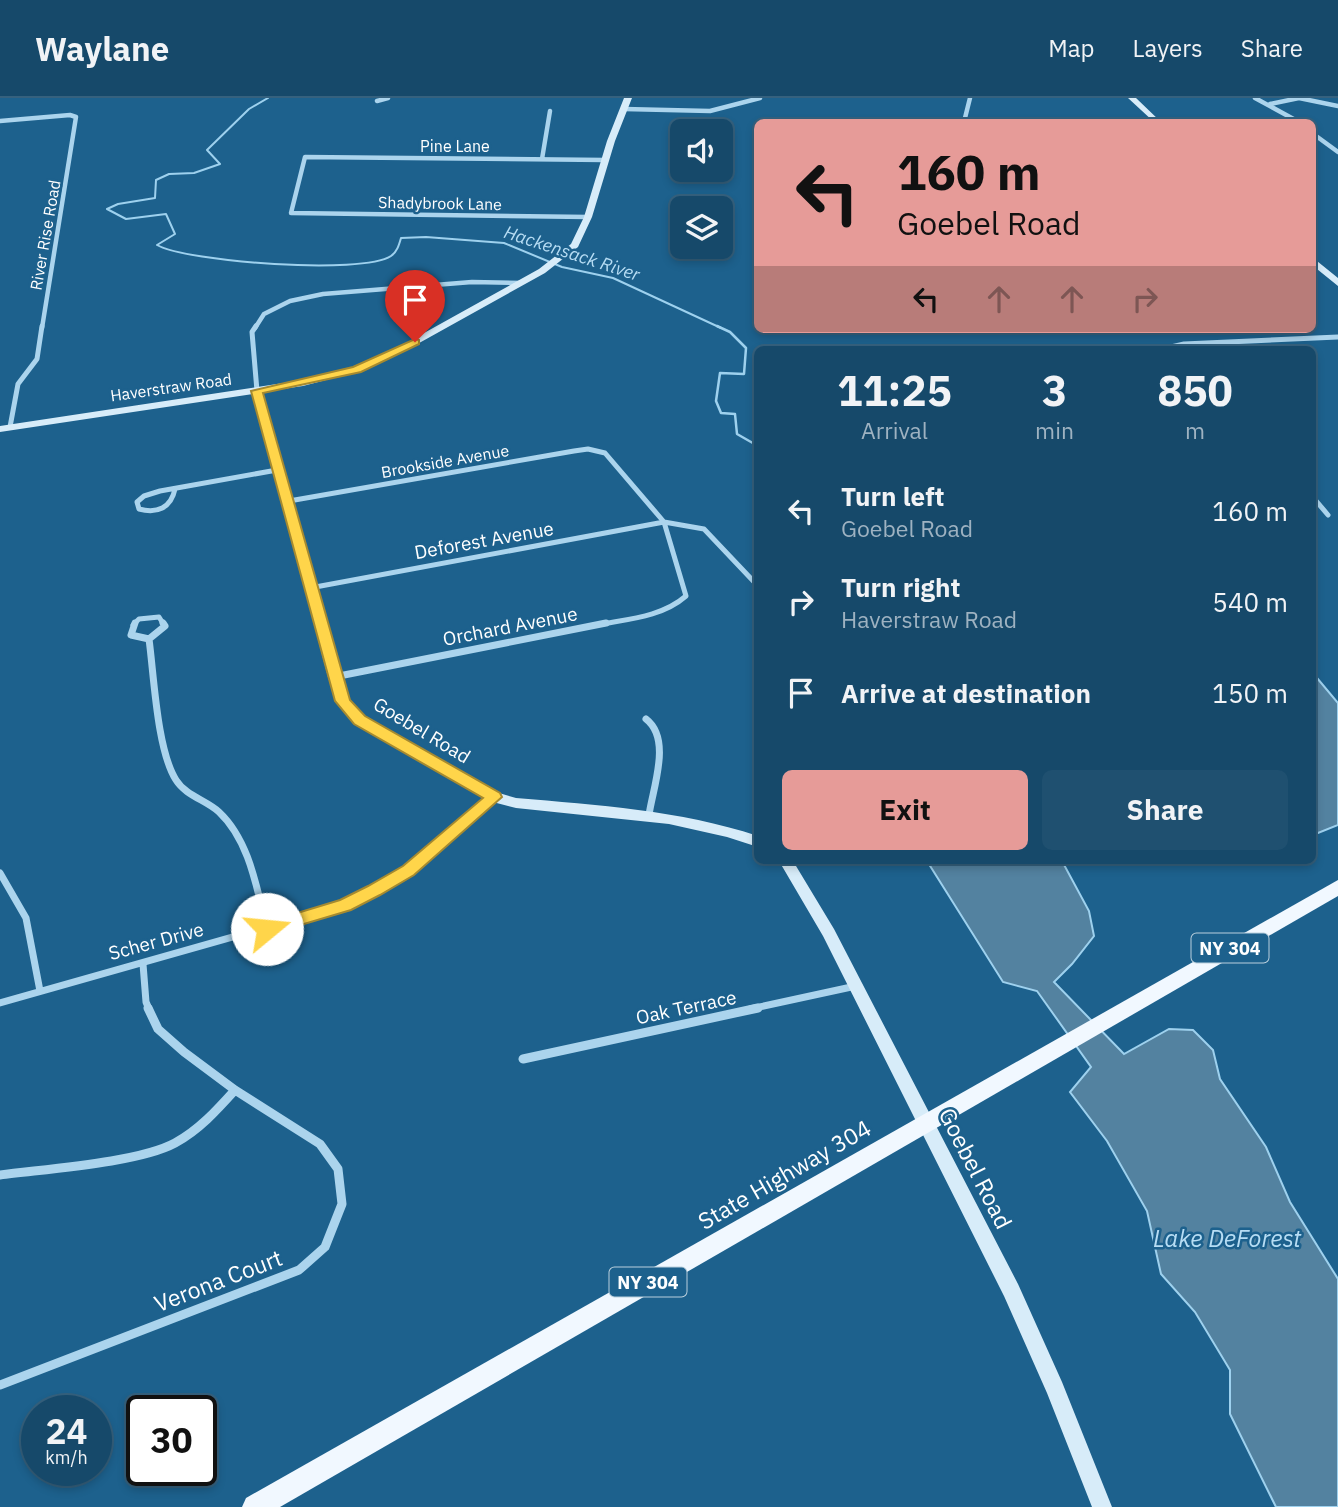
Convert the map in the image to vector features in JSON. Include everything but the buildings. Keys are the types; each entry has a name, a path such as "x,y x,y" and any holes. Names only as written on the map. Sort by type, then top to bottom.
{"main road":[{"name":"State Highway 304","path":"255,1507 1338,887"}],"street":[{"path":"377,101 388,98"},
{"name":"Haverstraw Road","path":"5,428 257,391 331,377 379,360 521,283 567,253 588,218 605,160 628,98"},
{"path":"624,109 704,112 729,109 760,98"},
{"path":"965,119 970,98"},
{"path":"1132,98 1155,119"},
{"path":"1255,98 1294,119"},
{"path":"1270,104 1299,98 1338,106"},
{"path":"542,159 550,111"},
{"name":"River Rise Road","path":"0,121 70,115 76,117 37,359 18,384 5,428"},
{"path":"1316,136 1338,152"},
{"name":"Pine Lane","path":"291,213 305,157 605,160"},
{"name":"Shadybrook Lane","path":"291,213 588,218"},
{"path":"1316,264 1338,283"},
{"path":"257,391 252,332 264,314 290,301 323,294 472,282 521,283"},
{"path":"1175,346 1338,337"},
{"name":"Goebel Road","path":"257,391 289,501 334,677 343,701 360,720 494,797 516,803 649,816 754,841"},
{"name":"Brookside Avenue","path":"289,501 588,449 605,453 664,522"},
{"path":"175,489 174,498 165,508 151,513 139,509 137,502 144,496 175,489 278,470"},
{"path":"1316,501 1328,515"},
{"path":"664,522 704,529 754,582"},
{"name":"Deforest Avenue","path":"310,588 664,522"},
{"name":"Orchard Avenue","path":"334,677 661,612 675,606 686,596 664,522"},
{"path":"159,617 165,626 149,639 131,635 132,625 139,619 159,617"},
{"path":"149,639 167,751 176,780 190,794 218,810 231,824 248,863 267,929"},
{"path":"646,719 655,726 660,746 649,816"},
{"name":"Scher Drive","path":"0,1003 345,905 408,870 494,797"},
{"name":"Goebel Road","path":"788,864 804,888 856,986 1011,1290 1055,1389 1102,1507"},
{"path":"0,873 26,918 40,991"},
{"name":"Verona Court","path":"0,1385 299,1270 325,1247 342,1204 338,1169 320,1144 236,1090 184,1052 158,1029 146,1002 143,964"},
{"name":"Oak Terrace","path":"523,1059 856,986"},
{"path":"0,1175 132,1156 173,1144 209,1119 236,1090"}],"water":[{"path":"1316,677 1338,703 1338,825 1316,834"},
{"name":"Lake DeForest","path":"929,864 1064,864 1089,911 1094,936 1054,982 1124,1054 1169,1029 1193,1030 1213,1050 1220,1079 1266,1147 1290,1202 1338,1279 1338,1507 1276,1507 1230,1414 1230,1370 1195,1312 1161,1274 1147,1211 1107,1141 1070,1092 1091,1067 1037,991 1003,982"}],"waterway":[{"name":"Hackensack River","path":"268,98 249,109 207,150 220,164 194,173 169,174 156,180 155,198 118,204 107,209 126,219 166,214 175,234 157,245 202,257 237,261 312,265 374,262 391,256 398,248 401,238 426,237 504,243 562,267 613,278 721,328"},
{"name":"Hackensack River","path":"717,326 730,332 746,348 744,374 720,373 716,401 721,413 735,414 737,434 754,444"}],"route":[{"path":"267,929 345,905 374,891 408,870 494,797 360,720 343,701 334,677 289,501 257,391 323,379 357,369 415,342"}]}
